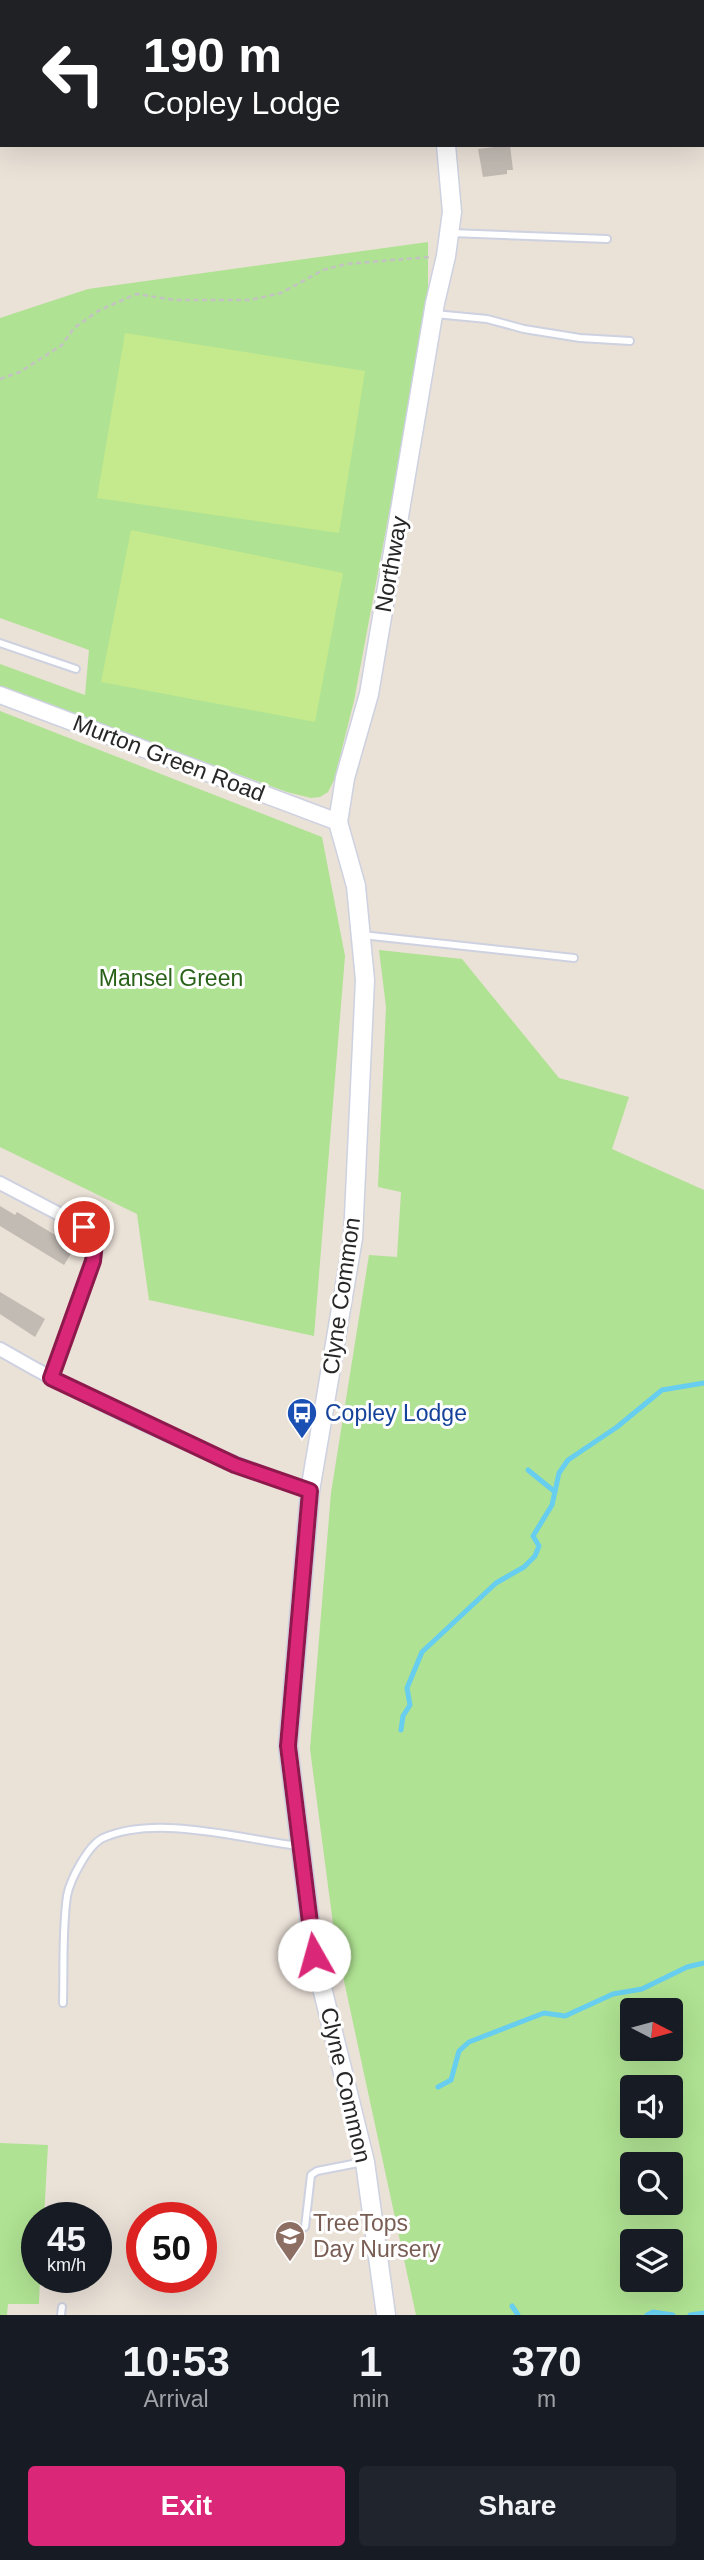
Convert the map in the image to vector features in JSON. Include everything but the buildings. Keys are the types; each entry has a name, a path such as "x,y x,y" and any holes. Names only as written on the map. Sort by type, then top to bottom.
{"main road":[{"name":"Northway","path":"365,979 356,886 338,822 345,778 369,694 433,314 446,256 452,212 446,147"},
{"name":"Clyne Common","path":"365,979 354,1238 310,1491 288,1746 314,1955 365,2162 386,2315"}],"street":[{"name":"Murton Green Road","path":"0,695 338,822"},
{"path":"0,1183 84,1227 95,1243 93,1261 51,1378"},
{"path":"0,1349 51,1378 235,1465 310,1491"}],"lane":[{"path":"449,233 607,239"},
{"path":"433,314 487,319 524,329 580,338 630,341"},
{"path":"0,643 76,669"},
{"path":"360,934 574,958"},
{"path":"63,2003 68,1893 82,1861 100,1839 126,1830 151,1827 182,1828 301,1846"},
{"path":"305,2227 311,2175 317,2171 365,2162"},
{"path":"61,2315 62,2307"}],"path":[{"path":"0,379 20,372 62,345 74,328 98,311 136,294 175,300 250,300 281,293 323,270 346,264 446,256"}],"green space":[{"path":"428,242 428,304 354,701 334,780 328,792 311,798 287,792 0,688 0,664 85,695 89,650 0,618 0,318 88,289"},
{"path":"125,333 365,371 339,533 97,498"},
{"path":"131,530 343,573 315,722 101,682"},
{"name":"Mansel Green","path":"0,711 322,837 345,956 314,1336 149,1300 137,1214 0,1147"},
{"path":"379,950 462,959 559,1078 629,1097 612,1149 704,1190 704,2315 416,2315 335,1939 310,1749 331,1493 369,1255 397,1257 401,1192 378,1187 386,1007"},
{"path":"0,2143 48,2145 45,2202 21,2202 21,2293 39,2293 39,2304 8,2304 7,2315 0,2315"}],"waterway":[{"path":"401,1730 403,1716 410,1705 407,1688 422,1652 496,1583 524,1567 535,1556 539,1546 533,1536 552,1505 559,1473 568,1460 617,1427 662,1390 704,1383"},
{"path":"528,1470 555,1492"},
{"path":"438,2087 451,2080 459,2051 469,2042 544,2013 565,2016 613,1994 642,1989 687,1967 704,1963"},
{"path":"512,2306 518,2315"},
{"path":"647,2315 653,2312 673,2315"},
{"path":"690,2315 704,2313"}],"place":[{"name":"Copley Lodge","path":"302,1440"},
{"name":"TreeTops Day Nursery","path":"290,2263"}],"route":[{"path":"84,1227 95,1243 93,1261 51,1378 235,1465 310,1491 288,1746 314,1955"}]}
